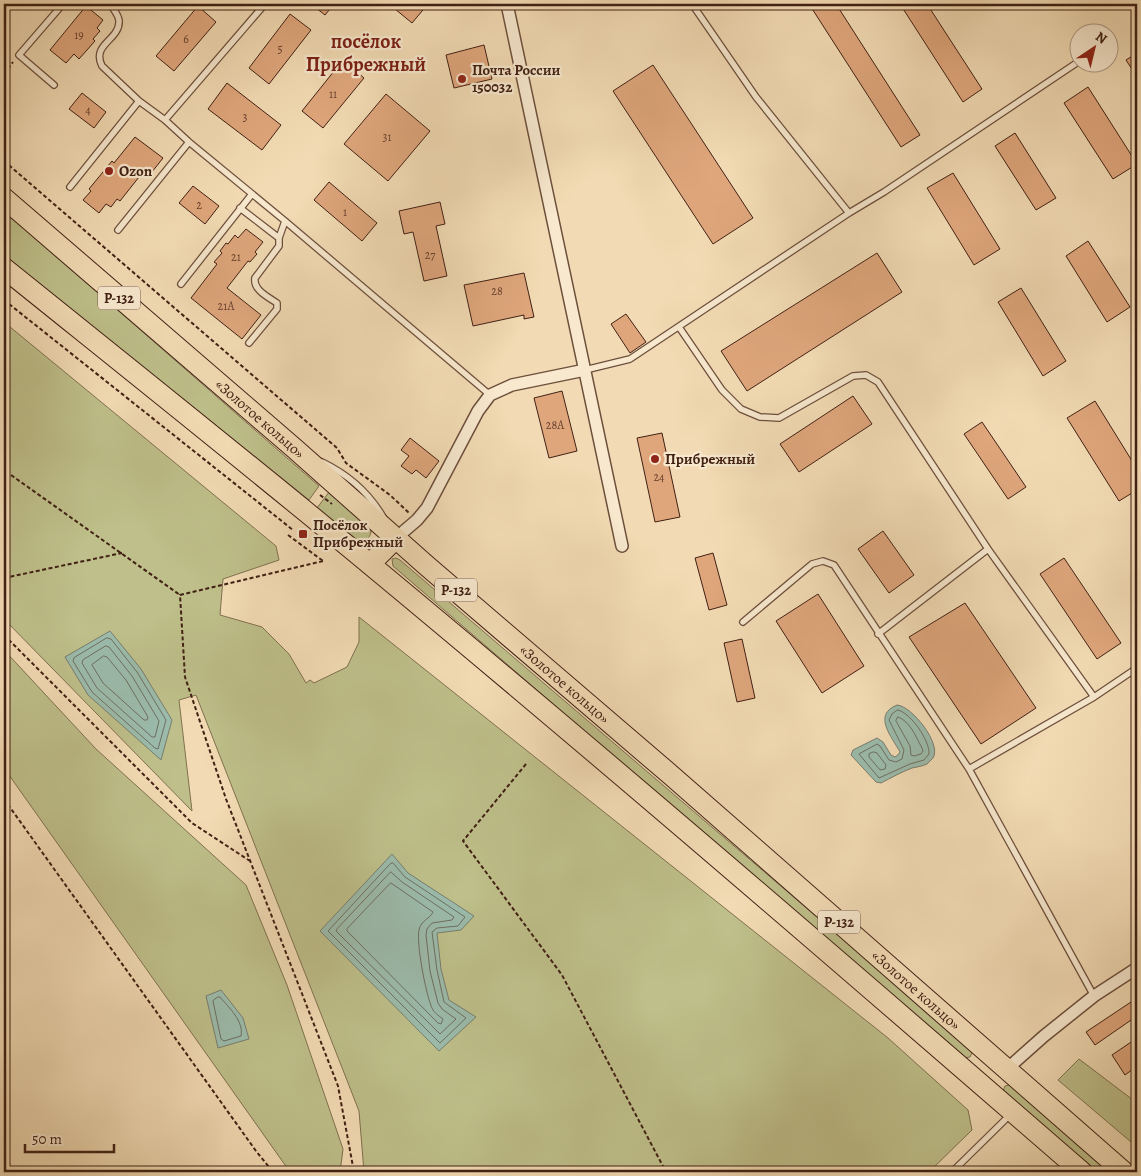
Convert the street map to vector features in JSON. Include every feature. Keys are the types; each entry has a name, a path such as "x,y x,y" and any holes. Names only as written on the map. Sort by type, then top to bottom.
{"highway":[{"name":"«Золотое кольцо»","path":"4,198 294,448 1124,1172"},
{"name":"«Золотое кольцо»","path":"4,268 370,564 794,922 1082,1172"},
{"path":"370,564 396,538"},
{"path":"987,1090 1007,1069"}],"street":[{"path":"507,4 622,546"},
{"path":"396,538 417,520 432,499 478,411 490,395 512,385 585,370"},
{"path":"1007,1069 1094,996 1137,968"}],"lane":[{"path":"54,85 19,56 63,4"},
{"path":"110,4 119,19 115,33 100,52 99,59 102,66 139,101 165,120 490,395"},
{"path":"165,120 265,4"},
{"path":"692,4 756,97 849,213"},
{"path":"585,370 630,359 1068,69"},
{"path":"70,188 139,101"},
{"path":"118,230 189,142"},
{"path":"180,284 252,194"},
{"path":"240,208 279,238"},
{"path":"249,343 277,309 277,303 254,283 255,278 279,246 279,238 285,221"},
{"path":"679,326 722,390 741,409 760,417 779,418 853,376 866,376 878,382 988,549 1094,697"},
{"path":"878,634 988,549"},
{"path":"743,622 812,564 823,561 834,566 969,769 1094,996"},
{"path":"969,769 1094,697 1137,668"},
{"path":"952,1172 1013,1112"}],"path":[{"path":"4,74 19,56"},
{"path":"4,162 337,448 346,463 390,496 417,520"},
{"path":"4,300 293,530"},
{"path":"11,475 180,595 323,561 288,535"},
{"path":"4,578 122,553"},
{"path":"180,595 185,676 226,799 338,1086 354,1172"},
{"path":"4,635 192,823 250,861"},
{"path":"526,764 464,841 562,975 666,1172"},
{"path":"4,799 256,1152 273,1172"}],"green space":[{"path":"4,213 25,229 319,486 309,500 4,255"},
{"path":"4,322 276,546 279,560 223,579 220,615 262,627 289,654 306,683 310,680 314,683 347,667 359,642 359,617 888,1038 968,1110 972,1130 929,1172 364,1172 359,1111 196,695 179,700 192,811 4,619"},
{"path":"329,492 371,527 371,532 366,540 361,543 317,508"},
{"path":"396,558 970,1048 972,1053 970,1057 964,1058 393,566 392,559"},
{"path":"4,650 96,749 246,885 287,985 343,1149 340,1172 290,1172 4,768"},
{"path":"1079,1059 1137,1103 1137,1147 1058,1080"},
{"path":"1013,1084 1114,1172 1094,1172 1004,1094 1005,1086"}],"water":[{"path":"110,631 141,669 172,720 161,760 88,695 65,657"},
{"path":"897,705 910,712 924,727 930,735 935,752 933,758 927,764 912,768 881,783 876,782 851,755 853,750 877,738 883,742 891,755 895,757 898,755 900,752 886,727 885,720 886,714 890,709"},
{"path":"392,854 408,873 474,916 461,930 437,933 441,969 449,1000 476,1017 439,1051 320,931"},
{"path":"221,990 243,1018 249,1039 218,1048 206,996"}],"building":[{"path":"311,4 334,4 325,15"},
{"path":"389,4 428,4 412,23"},
{"path":"809,4 836,4 920,135 901,147"},
{"path":"900,4 927,4 982,89 963,102"},
{"path":"86,6 103,20 97,28 100,31 93,39 95,41 79,59 74,54 66,63 50,50"},
{"path":"198,6 216,22 174,71 156,56"},
{"path":"290,14 311,30 269,84 249,68"},
{"path":"484,45 492,79 454,88 446,55"},
{"path":"1137,53 1137,77 1126,60"},
{"path":"343,60 364,78 323,128 302,111"},
{"path":"653,65 753,218 713,244 613,91"},
{"path":"227,83 281,125 262,150 208,109"},
{"path":"1088,87 1137,164 1113,179 1064,103"},
{"path":"82,93 106,112 94,128 69,109"},
{"path":"386,94 430,131 388,181 344,144"},
{"path":"1015,133 1056,198 1036,210 995,146"},
{"path":"135,137 163,158 148,177 143,172 120,201 117,199 111,207 106,204 99,213 83,200 91,191 89,189 112,161 114,163"},
{"path":"953,173 1000,249 974,265 927,188"},
{"path":"329,182 377,223 362,241 314,200"},
{"path":"193,186 219,206 205,224 179,203"},
{"path":"440,202 445,224 436,226 447,276 424,281 413,232 404,234 399,211"},
{"path":"246,229 263,242 255,252 257,254 250,262 248,261 227,288 261,315 242,339 191,298 217,264 214,262 222,253 220,251 226,243 228,244 235,235 238,238"},
{"path":"1088,241 1130,307 1107,322 1066,256"},
{"path":"877,253 902,292 747,391 721,351"},
{"path":"524,273 534,317 524,319 524,315 473,326 464,285"},
{"path":"1021,288 1066,361 1043,376 998,302"},
{"path":"626,314 646,342 630,353 611,324"},
{"path":"562,391 577,451 549,458 534,398"},
{"path":"853,396 872,424 799,472 780,444"},
{"path":"1095,401 1137,469 1137,490 1119,501 1067,418"},
{"path":"982,422 1026,487 1008,499 964,434"},
{"path":"662,433 680,517 655,522 637,438"},
{"path":"410,438 439,461 426,478 416,470 412,474 401,466 409,456 401,450"},
{"path":"883,531 914,575 889,593 858,549"},
{"path":"713,553 727,605 709,610 695,558"},
{"path":"1064,558 1121,643 1097,659 1040,574"},
{"path":"818,594 864,666 822,693 776,621"},
{"path":"965,603 1036,708 981,744 909,637"},
{"path":"742,639 755,698 737,702 724,643"},
{"path":"1137,998 1137,1016 1095,1045 1086,1032"},
{"path":"1137,1038 1137,1066 1125,1075 1112,1055"}],"place":[{"name":"Почта России 150032","path":"462,79"},
{"name":"Ozon","path":"109,171"},
{"name":"Прибрежный","path":"655,459"},
{"name":"Посёлок Прибрежный","path":"303,534"}],"district":[{"name":"посёлок Прибрежный","path":"366,52"}]}
